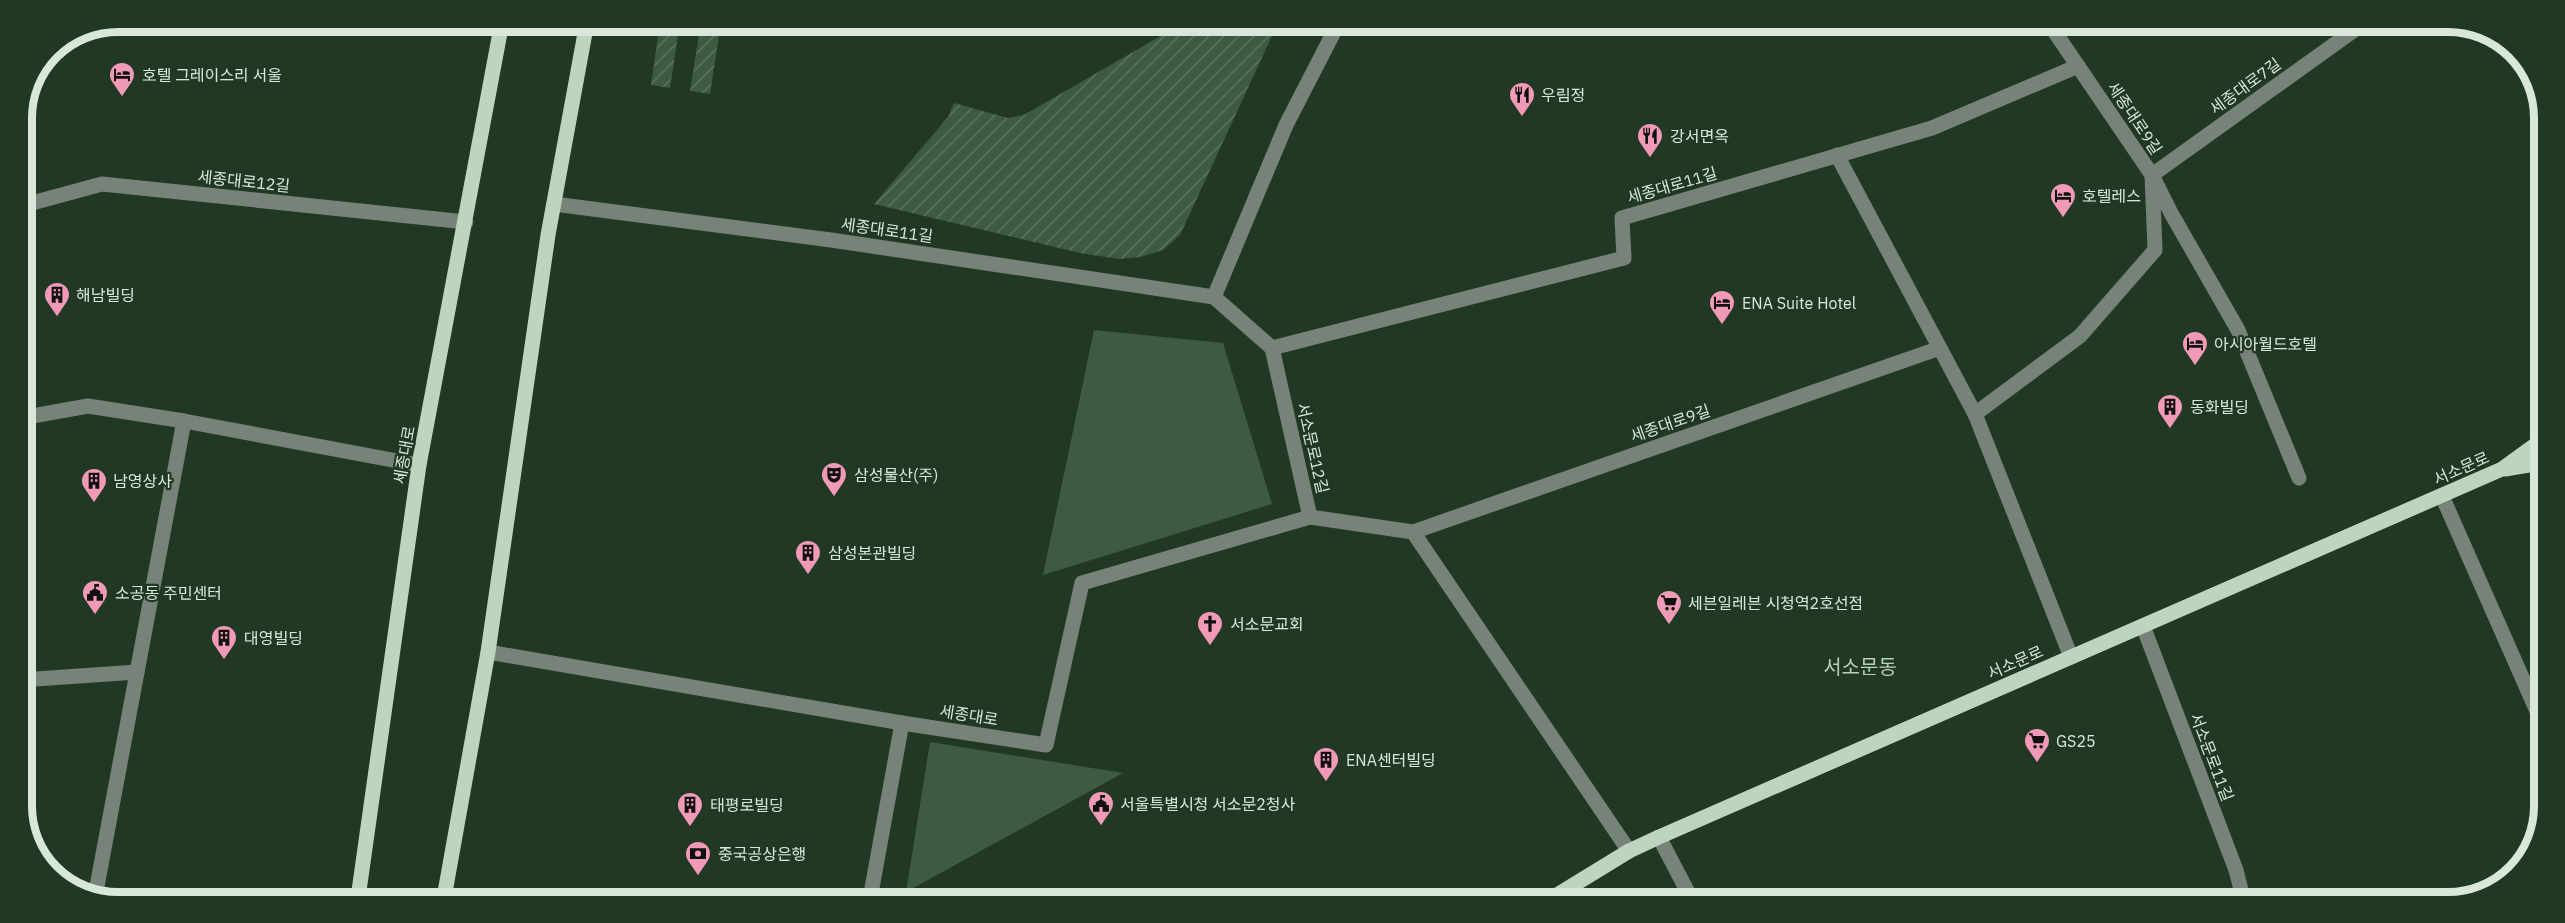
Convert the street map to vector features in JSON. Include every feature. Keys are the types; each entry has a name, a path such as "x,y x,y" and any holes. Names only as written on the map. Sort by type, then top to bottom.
{"main road":[{"name":"세종대로","path":"359,892 419,465 500,32"},
{"path":"445,892 488,652 554,204 585,32"},
{"name":"서소문로","path":"1562,892 1629,851 1659,837 2442,496 2502,469 2533,446"},
{"name":"서소문로","path":"2502,469 2534,463"}],"street":[{"path":"1272,348 1214,297 1286,125 1334,32"},
{"name":"세종대로9길","path":"1975,414 2080,336 2155,250 2152,175 2055,32"},
{"name":"세종대로7길","path":"2152,175 2352,32"},
{"name":"세종대로11길","path":"1272,348 1624,258 1622,218 1932,128 2078,66"},
{"path":"1837,155 1975,414 2071,657"},
{"path":"2152,175 2171,213 2238,330 2299,478"},
{"name":"세종대로12길","path":"32,203 102,184 466,222"},
{"name":"세종대로11길","path":"554,204 831,240 1214,297"},
{"name":"서소문로12길","path":"1272,348 1310,517 1413,532"},
{"name":"세종대로9길","path":"1413,532 1940,348"},
{"path":"32,416 88,406 184,421 419,465"},
{"path":"96,888 184,421"},
{"path":"2442,496 2534,704"},
{"name":"세종대로","path":"488,652 902,723 1046,745 1082,583 1310,517"},
{"path":"1413,532 1629,851"},
{"name":"서소문로11길","path":"2143,626 2236,870 2242,892"},
{"path":"32,679 137,672"},
{"path":"871,892 902,723"},
{"path":"1659,837 1688,892"}],"green space":[{"path":"659,32 678,32 670,88 651,85"},
{"path":"699,32 719,32 710,94 690,91"},
{"path":"1167,32 1274,32 1180,235 1163,250 1140,257 1119,259 1080,253 874,204 948,117 954,103 1008,118 1024,115"},
{"path":"1094,330 1223,343 1272,504 1043,575"},
{"path":"930,742 1123,773 906,892"}],"place":[{"name":"호텔 그레이스리 서울","path":"122,98"},
{"name":"우림정","path":"1522,118"},
{"name":"강서면옥","path":"1650,159"},
{"name":"호텔레스","path":"2063,219"},
{"name":"해남빌딩","path":"57,318"},
{"name":"ENA Suite Hotel","path":"1722,326"},
{"name":"아시아월드호텔","path":"2195,367"},
{"name":"동화빌딩","path":"2170,430"},
{"name":"삼성물산(주)","path":"834,498"},
{"name":"남영상사","path":"94,504"},
{"name":"삼성본관빌딩","path":"808,576"},
{"name":"소공동 주민센터","path":"95,616"},
{"name":"세븐일레븐 시청역2호선점","path":"1669,626"},
{"name":"서소문교회","path":"1210,647"},
{"name":"대영빌딩","path":"224,661"},
{"name":"GS25","path":"2037,764"},
{"name":"ENA센터빌딩","path":"1326,783"},
{"name":"서울특별시청 서소문2청사","path":"1101,827"},
{"name":"태평로빌딩","path":"690,828"},
{"name":"중국공상은행","path":"698,877"}],"district":[{"name":"서소문동","path":"1860,666"}]}
